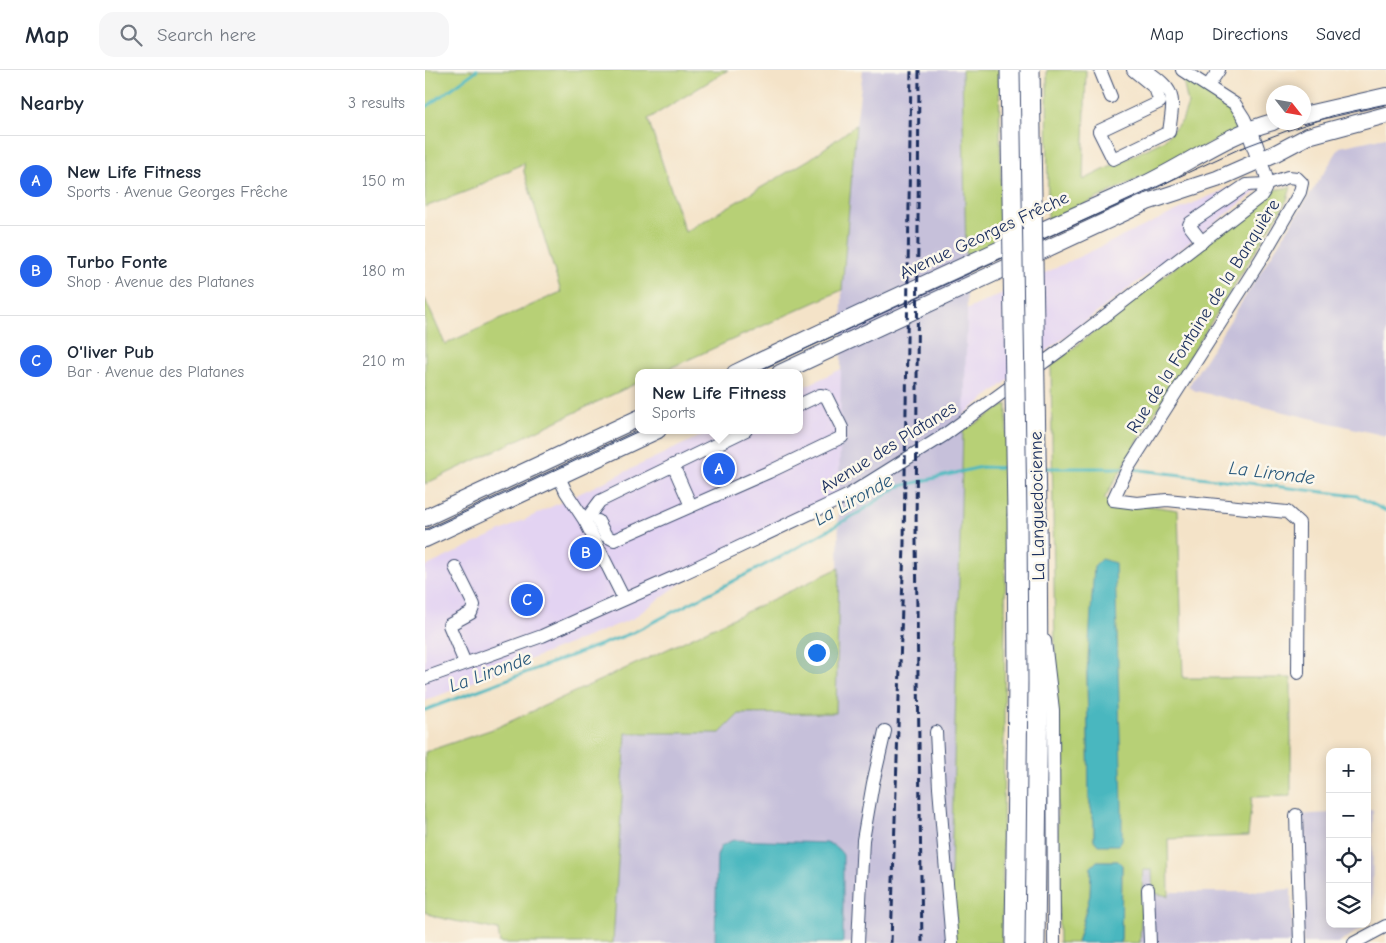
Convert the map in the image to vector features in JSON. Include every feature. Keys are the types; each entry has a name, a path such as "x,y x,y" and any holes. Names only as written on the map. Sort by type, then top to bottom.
{"highway":[{"name":"La Languedocienne","path":"1010,70 1018,681 1015,943"},
{"name":"La Languedocienne","path":"1030,70 1038,579 1035,943"}],"main road":[{"path":"1311,113 1382,96"},
{"path":"789,369 1147,202 1217,179 1261,160 1308,136 1386,115"},
{"name":"Avenue Georges Frêche","path":"743,369 985,255 1146,183 1249,129 1266,124"},
{"path":"1249,129 1261,160"},
{"path":"425,518 635,420"},
{"path":"425,539 650,434"}],"street":[{"path":"1100,70 1111,97"},
{"path":"1133,70 1155,88 1160,102 1099,131 1113,159 1169,132 1174,102 1165,84 1146,70"},
{"path":"1182,70 1235,104 1249,129"},
{"path":"1208,86 1219,70"},
{"path":"1202,242 1189,226 1190,223 1246,185 1267,184 1268,180 1261,160"},
{"name":"Rue de la Fontaine de la Banquière","path":"1267,184 1288,177 1297,178 1301,183 1300,192 1261,259 1128,468 1113,500 1137,503 1167,500 1287,512 1299,523 1298,674"},
{"name":"Avenue des Platanes","path":"425,678 542,636 684,573 847,496 943,436 1069,344 1261,196 1267,184"},
{"path":"559,477 566,492 591,521 606,536 614,540 769,472 841,437 842,428 826,396 820,395 803,403"},
{"path":"624,599 591,521 600,501 738,434"},
{"path":"673,465 691,506"},
{"path":"455,567 474,604 471,614 449,624 465,663"},
{"path":"1038,579 1053,710 1055,943"},
{"path":"858,943 863,840 885,731"},
{"path":"936,732 952,943"},
{"path":"1296,815 1300,943"},
{"path":"1148,888 1150,943"},
{"path":"1354,943 1386,926"}],"shaded area":[{"path":"863,70 962,70 967,314 949,943 613,943 626,733 720,733 739,714 836,713 842,290 856,125"},
{"path":"1386,137 1386,436 1196,391 1188,387 1340,147"},
{"path":"1248,180 1258,190 888,472 681,583 632,619 425,701 425,567 705,434 803,434 803,387 1189,205"},
{"path":"1371,810 1373,810 1372,921"},
{"path":"1326,813 1326,928 1362,928 1339,943 1303,943 1295,815"},
{"path":"1143,869 1152,870 1153,893 1168,896 1172,892 1249,892 1291,889 1293,943 1140,943"}],"green space":[{"path":"425,70 728,70 648,119 685,232 810,159 856,125 842,290 668,369 635,369 635,384 425,484 425,299 445,344 561,292 524,172 524,163 470,190 425,207"},
{"path":"962,70 999,70 1002,243 966,257"},
{"path":"1047,70 1086,70 1083,180 1163,141 1182,121 1188,104 1182,76 1230,108 1239,130 1048,222"},
{"path":"1291,187 1287,200 1154,414 1104,499 1178,510 1183,678 1291,678 1291,796 1252,797 1248,836 1168,839 1169,896 1153,893 1152,870 1143,870 1140,943 1121,943 1122,865 1118,861 1097,861 1091,867 1090,895 1077,943 1059,943 1051,366 1272,190","holes":["1087,673 1098,845 1094,840 1094,821 1089,799"]},
{"path":"1007,404 1002,943 949,943 963,431"},
{"path":"839,568 836,713 739,714 720,733 626,733 613,943 500,943 498,930 436,917 425,912 425,752 496,728"}],"water":[{"path":"1101,559 1115,563 1122,806 1122,840 1118,845 1098,845 1094,840 1094,821 1089,799 1087,673 1094,566"},
{"path":"733,840 827,843 838,849 843,855 843,943 715,943 717,856 721,846"},
{"path":"1097,861 1118,861 1122,865 1121,943 1077,943 1090,895 1091,867"}],"waterway":[{"path":"425,108 477,70"},
{"name":"La Lironde","path":"425,710 632,633 786,554 860,512 897,487 981,467 1010,468"},
{"name":"La Lironde","path":"1042,468 1123,468"},
{"name":"La Lironde","path":"1132,469 1357,496 1386,511"}],"tram line":[{"path":"762,369 1239,149 1335,115 1386,104"},
{"path":"425,531 635,433"}],"railway":[{"path":"891,943 904,544 911,70"},
{"path":"919,70 916,541 922,943"}],"place":[{"name":"New Life Fitness","path":"719,469"},
{"name":"Turbo Fonte","path":"586,553"},
{"name":"O'liver Pub","path":"527,600"}]}
